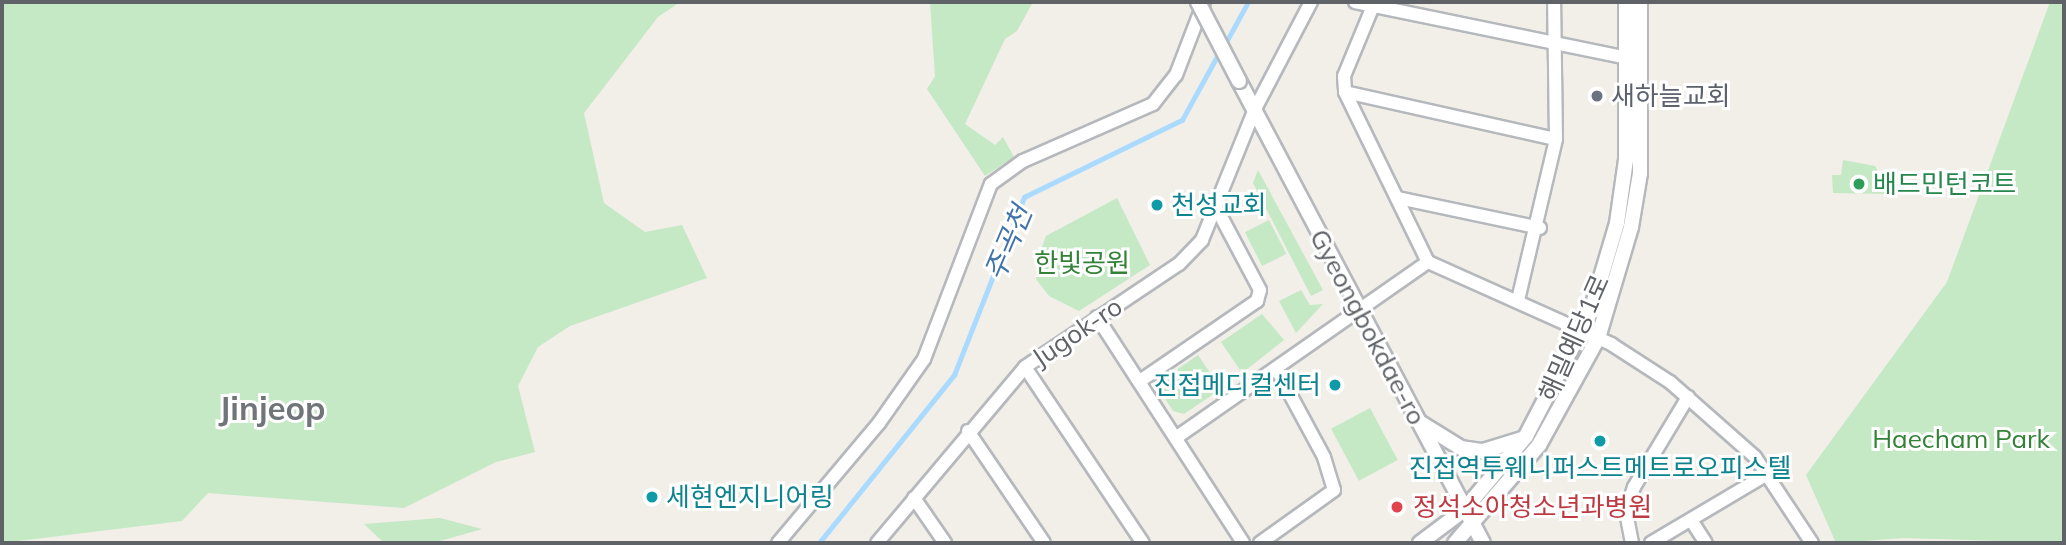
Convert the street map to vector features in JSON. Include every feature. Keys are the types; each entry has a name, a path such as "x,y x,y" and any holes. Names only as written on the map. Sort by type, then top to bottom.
{"street":[{"name":"Gyeongbokdae-ro","path":"1198,2 1483,543"},
{"path":"778,543 887,413 923,359 984,194 1023,160 1164,94 1204,2"},
{"name":"Jugok-ro","path":"877,543 968,431 1025,367 1179,264 1218,211 1255,109 1311,2"},
{"path":"1355,2 1556,47 1644,60"},
{"path":"1518,300 1540,228 1556,139 1554,2"},
{"name":"해밀예당1로","path":"1420,543 1464,510 1526,436 1582,331 1617,223 1628,58 1626,2"},
{"path":"1455,543 1474,527 1539,445 1598,338 1636,198 1644,60 1640,2"},
{"path":"1373,6 1344,76 1345,92 1428,262 1598,338 1688,397 1729,430 1768,474 1812,543"},
{"path":"1345,92 1556,139"},
{"path":"1398,198 1540,228"},
{"path":"1140,381 1258,301 1260,290 1218,211"},
{"path":"1177,438 1277,370 1358,308 1428,262"},
{"path":"1097,317 1243,543"},
{"path":"1025,367 1143,543"},
{"path":"1260,543 1334,490 1324,457 1277,370"},
{"path":"1632,543 1626,513 1634,487 1688,397"},
{"path":"1418,422 1461,448 1483,452 1526,436"},
{"path":"968,431 1044,543"},
{"path":"1651,543 1768,474"},
{"path":"914,498 945,543"},
{"path":"1691,520 1706,543"}],"green space":[{"path":"2,2 680,2 658,17 584,113 604,203 645,232 682,225 707,278 570,326 538,347 518,386 535,452 496,462 404,508 208,493 182,521 2,543"},
{"path":"930,2 1033,2 1017,31 1005,39 965,124 995,145 1003,137 1014,157 985,176 927,89 935,76"},
{"name":"Haecham Park","path":"2050,2 2064,2 2064,543 1904,538 1836,543 1806,475 1947,282"},
{"name":"배드민턴코트","path":"1843,160 1875,166 1891,194 1833,193 1832,175 1841,175"},
{"path":"1258,170 1323,290 1311,296 1253,183"},
{"name":"한빛공원","path":"1117,198 1150,265 1079,311 1049,296 1036,279 1037,260 1046,236"},
{"path":"1269,220 1286,254 1262,266 1245,232"},
{"path":"1301,290 1310,305 1323,304 1296,333 1279,301"},
{"path":"1262,314 1284,340 1242,373 1221,342"},
{"path":"1198,355 1221,389 1184,414 1173,411 1160,391 1162,380"},
{"path":"1370,408 1398,460 1359,481 1331,429"},
{"path":"440,518 482,529 433,543 384,543 364,524"}],"waterway":[{"name":"주곡천","path":"1225,44 1248,2"},
{"name":"주곡천","path":"819,543 954,375 1024,197 1182,120 1220,51"}],"place":[{"name":"새하늘교회","path":"1597,96"},
{"name":"배드민턴코트","path":"1859,184"},
{"name":"천성교회","path":"1157,205"},
{"name":"진접메디컬센터","path":"1335,385"},
{"name":"진접역투웨니퍼스트메트로오피스텔","path":"1600,441"},
{"name":"세현엔지니어링","path":"652,497"},
{"name":"정석소아청소년과병원","path":"1397,507"}],"district":[{"name":"Jinjeop","path":"272,408"}]}
